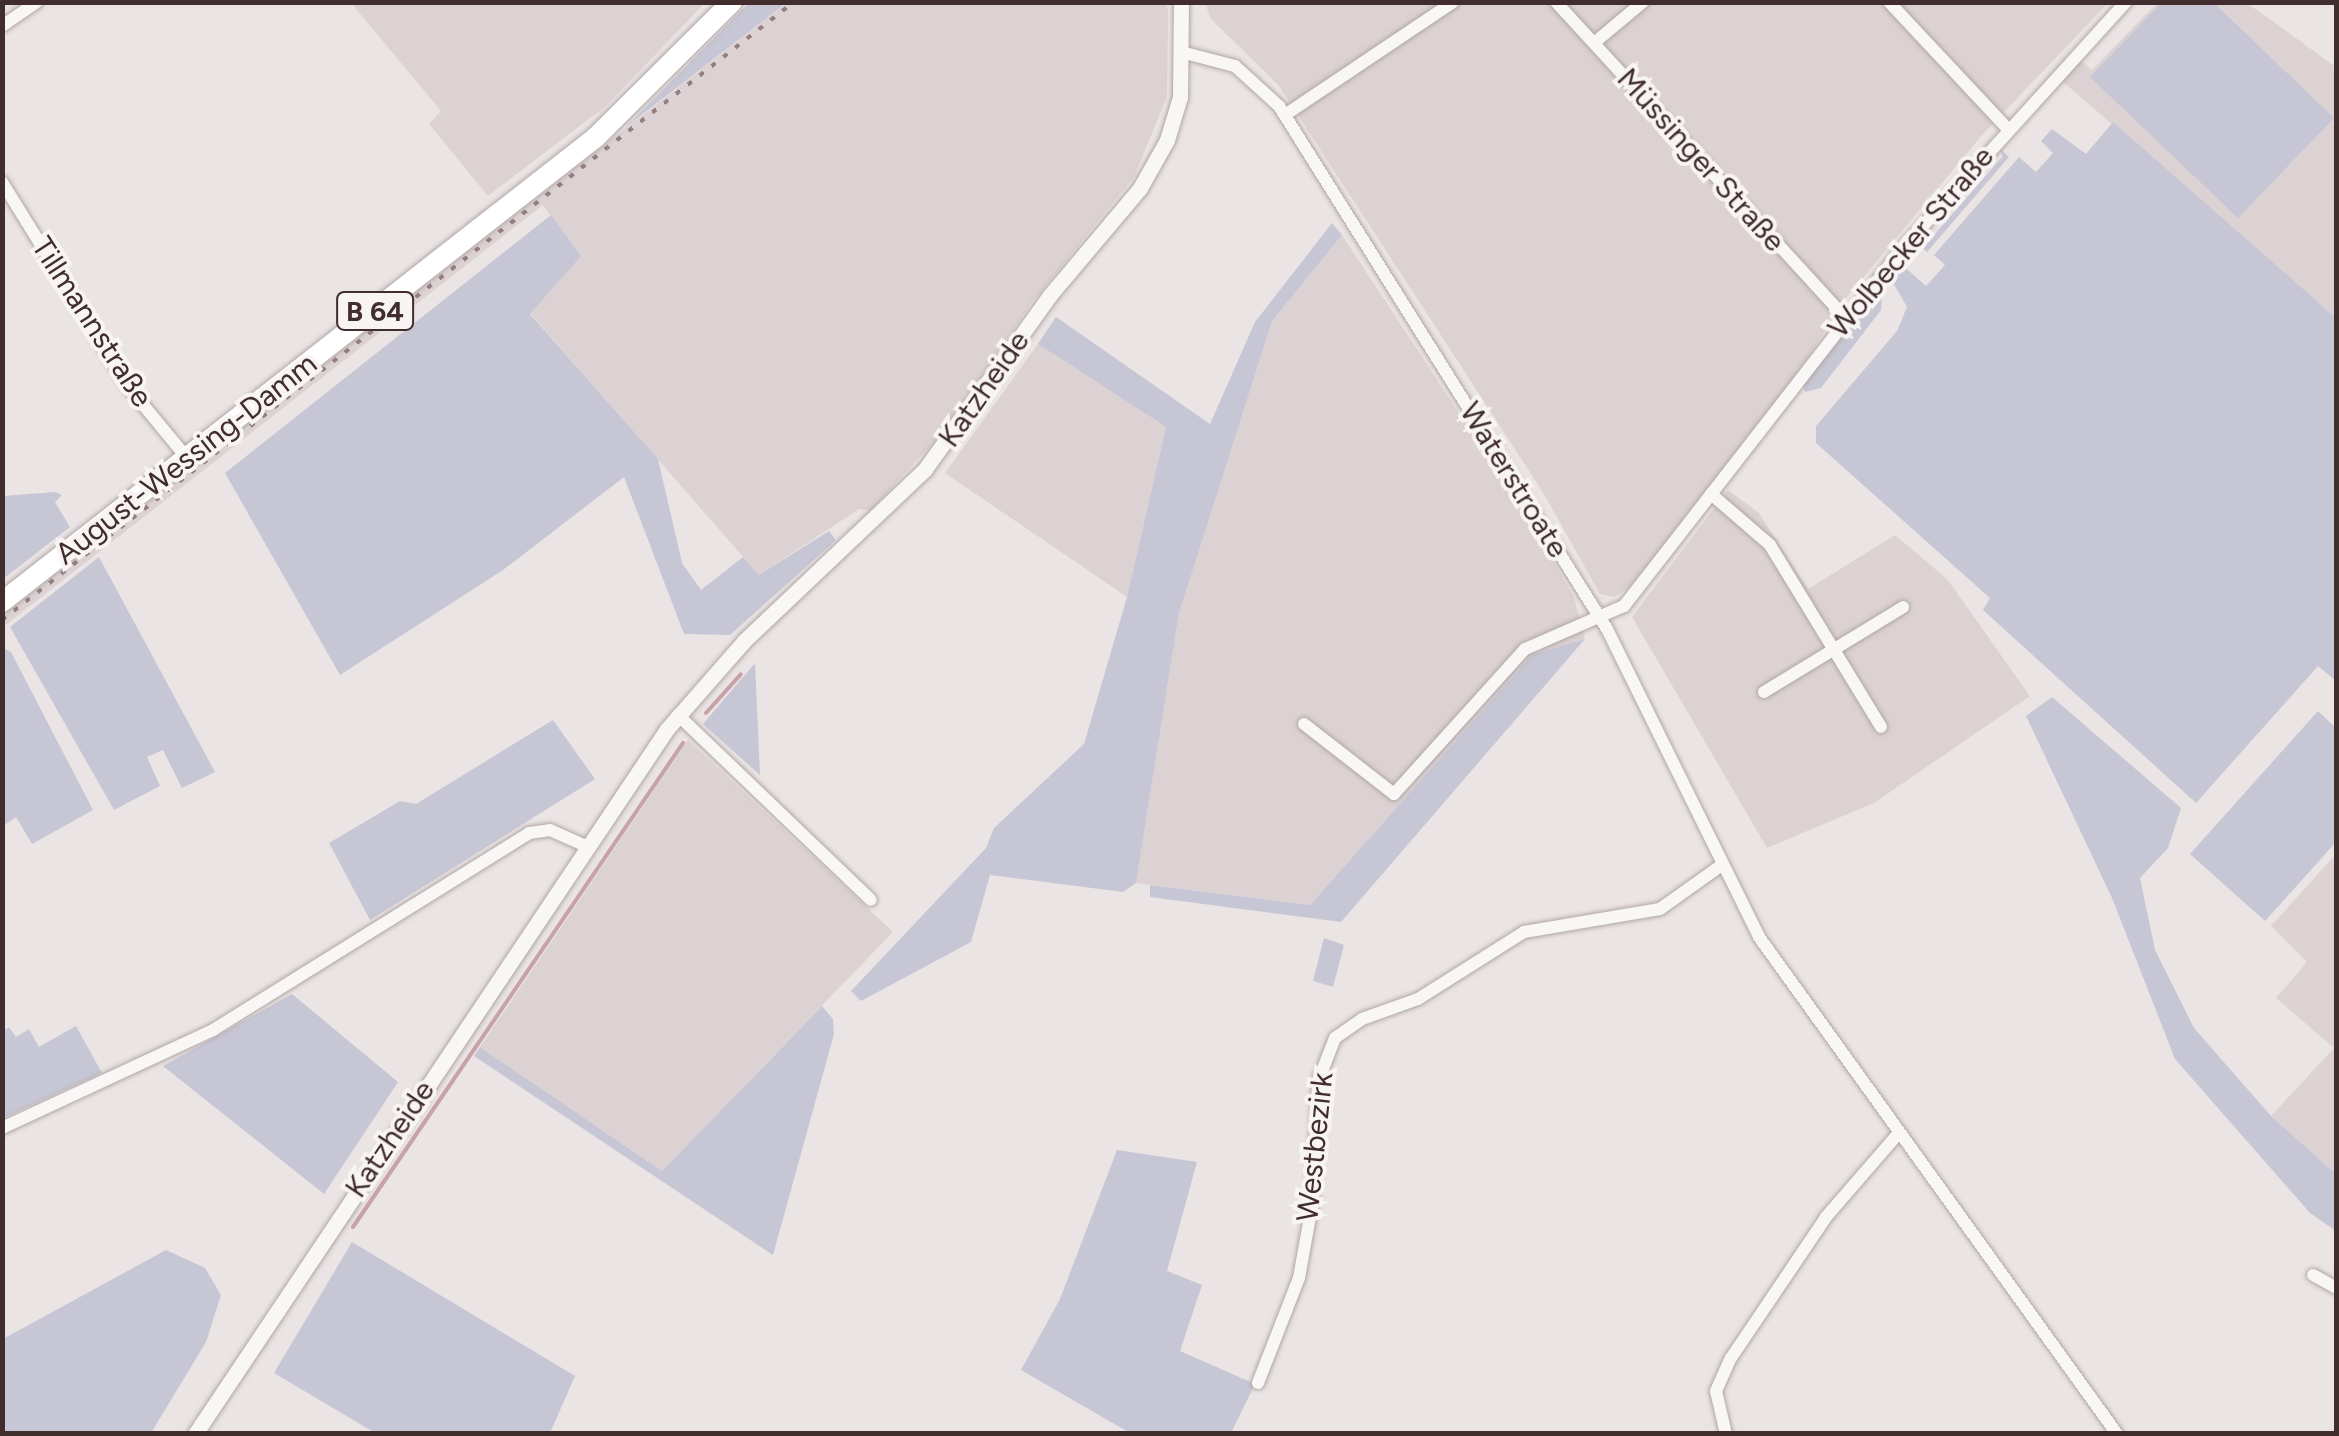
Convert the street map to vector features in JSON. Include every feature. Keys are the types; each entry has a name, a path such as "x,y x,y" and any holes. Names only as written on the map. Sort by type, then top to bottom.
{"main road":[{"name":"August-Wessing-Damm","path":"2,602 596,137 732,2"}],"street":[{"path":"2,26 38,2"},
{"name":"Katzheide","path":"195,1434 586,846 678,715 744,640 883,514 951,438 1050,296 1147,177 1177,109 1185,53 1180,2"},
{"path":"1285,115 1453,2"},
{"name":"Müssinger Straße","path":"1556,2 1846,318"},
{"path":"1594,43 1643,2"},
{"path":"1890,2 2007,128"},
{"name":"Wolbecker Straße","path":"1600,619 1631,599 1846,318 2007,128 2126,2"},
{"name":"Waterstroate","path":"1185,53 1234,66 1285,115 1600,619"},
{"name":"Tillmannstraße","path":"2,182 130,388 186,458"},
{"path":"1711,494 1761,533 1881,727"},
{"path":"1764,692 1904,607"},
{"path":"1304,724 1394,794 1525,649 1600,619 1758,937 2116,1434"},
{"path":"678,715 871,900"},
{"path":"2,1128 213,1030 529,833 550,830 586,846"},
{"name":"Westbezirk","path":"1258,1383 1299,1278 1312,1206 1319,1079 1336,1038 1362,1019 1418,999 1524,932 1660,909 1722,866"},
{"path":"1726,1434 1716,1391 1730,1358 1826,1218 1897,1135"},
{"path":"2313,1275 2336,1288"}],"shaded area":[{"path":"2162,2 2214,3 2334,118 2238,218 2090,77"},
{"path":"351,3 705,3 606,106 488,196 429,124 441,111"},
{"path":"749,3 786,3 626,127"},
{"path":"786,3 1166,3 1168,11 1167,97 1134,177 1030,305 941,434 871,510 859,509 759,575 530,313 580,256 543,205 3,627 3,615"},
{"path":"1205,3 2108,3 1983,134 1847,297 1778,404 1629,588 1614,597 1600,594 1544,494 1279,86 1211,19"},
{"path":"2157,3 2247,3 2336,67 2336,318 2062,81 2081,61 2092,70"},
{"path":"2113,122 2336,318 2336,681 2318,666 2196,803 1983,610 1990,598 1816,443 1816,426 1897,331 1907,307 1891,279 1899,262 1926,286 1945,265 1934,255 2019,157 2036,172 2053,153 2041,141 2052,129 2086,154"},
{"path":"1998,147 2009,157 1927,252 1916,242 1926,244 2003,156"},
{"path":"551,215 581,256 530,314 658,459 682,563 701,590 743,557 759,575 829,531 836,540 730,635 684,634 624,477 503,570 340,675 225,473"},
{"path":"1332,223 1342,235 1272,321 1179,613 1136,883 1123,892 990,875 971,942 861,1001 851,991 986,848 994,828 1084,744 1127,597 1166,427 1038,344 1056,317 1210,424 1255,322"},
{"path":"1342,235 1527,517 1574,597 1585,639 1533,654 1310,905 1136,883 1179,613 1231,447 1272,321"},
{"path":"1870,297 1882,297 1881,310 1821,388 1805,392 1803,386"},
{"path":"1038,344 1166,427 1127,597 945,473"},
{"path":"1728,490 1759,513 1808,589 1895,535 1947,579 2030,696 1874,803 1767,848 1632,617"},
{"path":"55,492 62,495 55,502 70,527 3,579 3,496"},
{"path":"99,557 215,772 182,788 163,750 147,757 160,786 114,810 10,627"},
{"path":"1585,639 1341,922 1150,897 1150,885 1310,905 1533,654"},
{"path":"3,648 11,652 93,810 32,844 16,817 3,826"},
{"path":"755,663 760,775 703,724"},
{"path":"2052,697 2181,808 2168,848 2140,878 2155,950 2194,1028 2271,1116 2336,1174 2336,1231 2310,1213 2175,1059 2112,898 2026,716"},
{"path":"2318,711 2336,728 2336,842 2265,921 2190,854"},
{"path":"553,720 595,779 370,920 329,843 400,801 416,804"},
{"path":"688,740 893,932 662,1171 480,1047"},
{"path":"2336,854 2336,1174 2271,1116 2334,1048 2276,998 2307,962 2271,926"},
{"path":"1324,938 1344,945 1333,987 1313,981"},
{"path":"292,994 398,1082 324,1194 163,1066"},
{"path":"822,1006 833,1019 834,1034 773,1255 474,1056 480,1047 662,1171"},
{"path":"76,1026 102,1073 3,1118 3,1031 9,1027 16,1037 29,1029 39,1047"},
{"path":"1117,1150 1197,1162 1167,1271 1202,1285 1180,1351 1255,1384 1231,1433 1130,1433 1021,1370 1060,1299"},
{"path":"352,1242 575,1376 550,1433 375,1433 274,1373"},
{"path":"166,1250 205,1268 221,1295 206,1342 151,1433 3,1433 3,1339"}],"waterway":[{"path":"706,713 741,674"},
{"path":"353,1227 683,743"}],"railway":[{"path":"2,620 794,2"}]}
